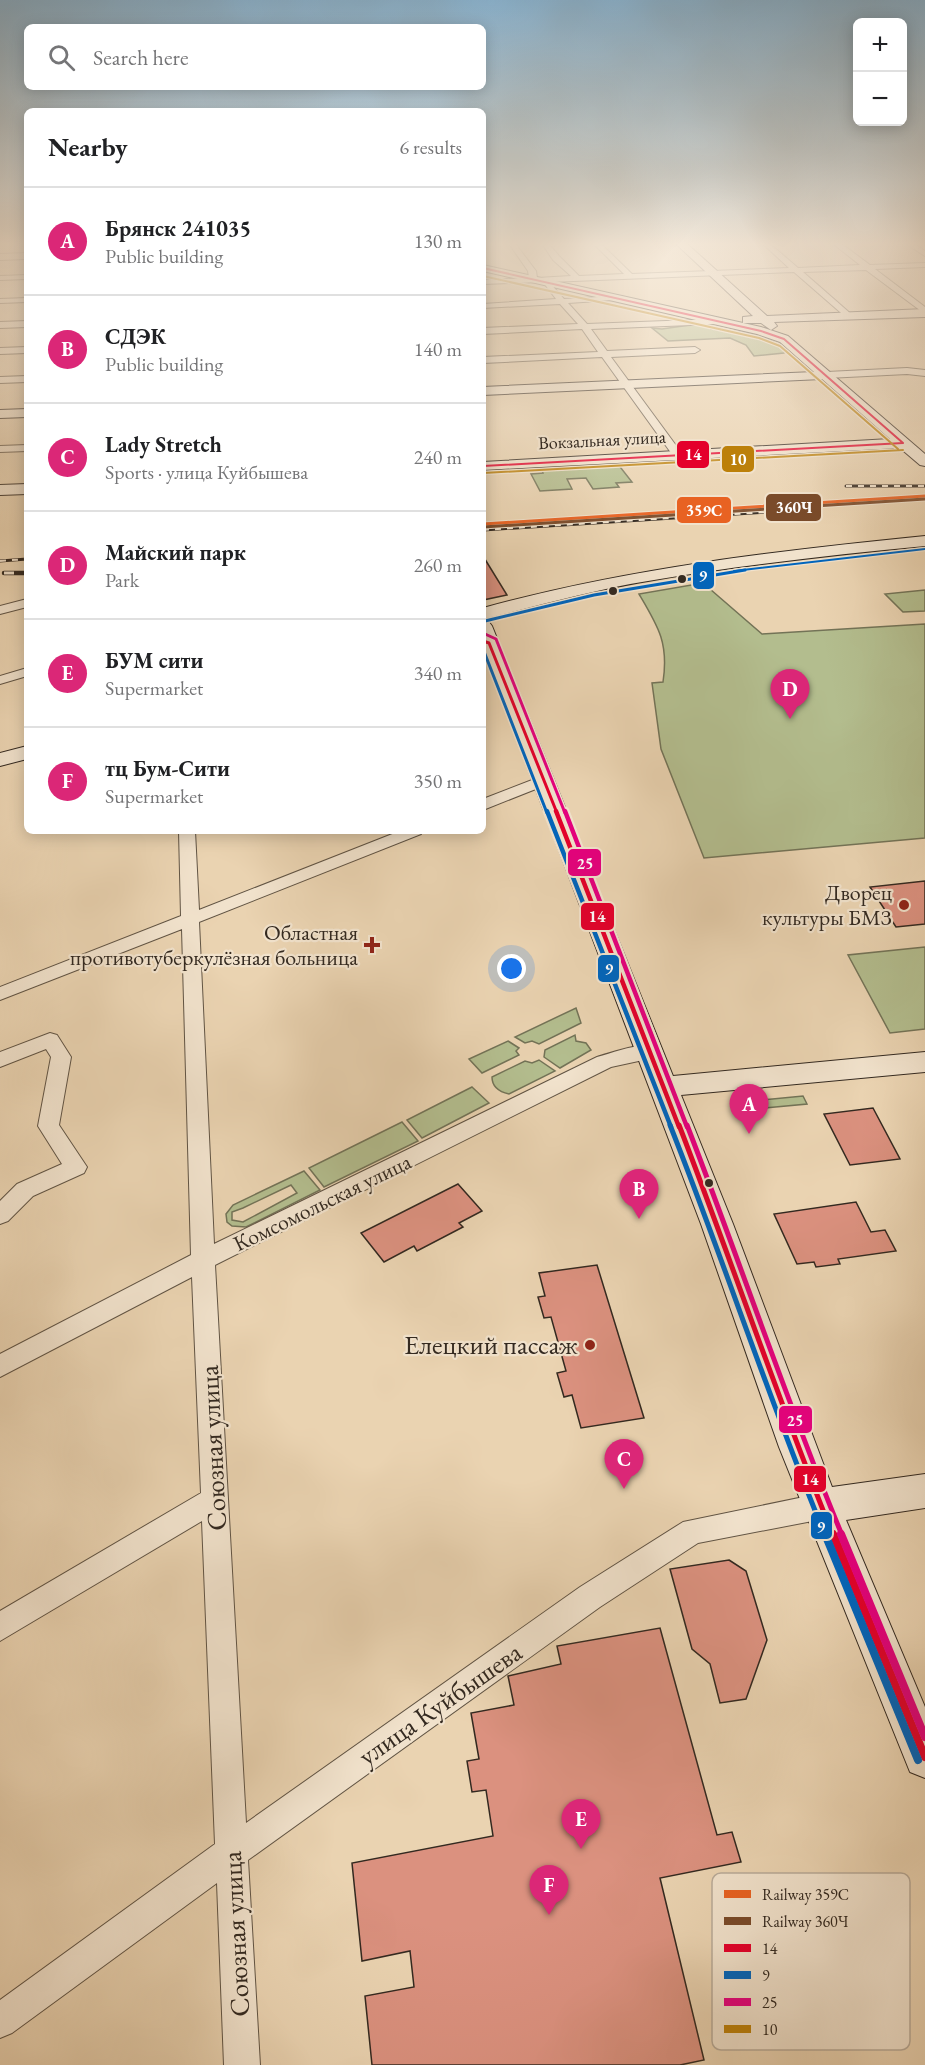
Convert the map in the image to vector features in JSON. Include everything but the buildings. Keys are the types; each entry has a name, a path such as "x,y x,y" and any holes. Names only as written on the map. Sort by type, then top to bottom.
{"main road":[{"path":"784,339 925,462"},
{"path":"486,391 827,375"},
{"path":"0,414 24,413"},
{"name":"Вокзальная улица","path":"486,466 903,443"},
{"path":"0,490 24,489"},
{"path":"486,613 574,588 645,574 756,559 924,541"},
{"path":"486,639 544,780 717,1224 797,1447 925,1757"},
{"path":"0,760 24,753"},
{"path":"664,1087 925,1062"},
{"name":"улица Куйбышева","path":"823,1506 925,1491"}],"street":[{"path":"592,338 678,455"},
{"path":"0,351 24,350"},
{"path":"486,360 695,350"},
{"path":"907,371 925,385"},
{"path":"827,375 907,371 925,373"},
{"path":"0,380 24,379"},
{"path":"0,449 24,448"},
{"path":"0,610 24,604"},
{"path":"0,680 24,673"},
{"path":"486,804 544,780"},
{"name":"Союзная улица","path":"187,834 203,1260 242,2065"},
{"path":"0,994 407,834"},
{"path":"0,1060 50,1040 61,1057 48,1126 76,1167 25,1190 0,1215"},
{"name":"Комсомольская улица","path":"0,1366 203,1260 604,1062 650,1052"},
{"path":"0,1626 216,1498"},
{"name":"улица Куйбышева","path":"0,2021 232,1852 590,1597 693,1531 823,1506"}],"green space":[{"path":"665,338 722,338 668,341"},
{"path":"731,338 766,338 786,350 784,353 754,356 746,345"},
{"path":"617,463 632,482 616,483 619,487 593,489 586,478 567,479 572,489 540,491 531,474 543,473 541,468"},
{"path":"703,583 762,634 925,624 925,838 704,858 661,749 652,683 663,682 663,645 657,626 639,594"},
{"path":"925,590 925,611 903,612 885,594"},
{"path":"925,947 925,1029 890,1033 848,955"},
{"path":"576,1008 581,1023 539,1044 532,1041 525,1043 515,1037"},
{"path":"575,1035 576,1041 586,1043 591,1050 560,1068 544,1057 545,1050"},
{"path":"508,1041 519,1048 516,1051 519,1055 482,1073 469,1059"},
{"path":"539,1060 555,1071 509,1094 493,1084 492,1077 525,1061 532,1063"},
{"path":"472,1087 489,1103 422,1138 407,1120"},
{"path":"803,1096 807,1104 744,1110 741,1102"},
{"path":"402,1122 418,1141 324,1187 309,1168"},
{"path":"304,1171 320,1190 246,1227 232,1226 227,1222 226,1214 233,1205","holes":["291,1185 297,1193 243,1222 232,1220 232,1212"]}],"railway":[{"path":"846,486 925,486"},
{"path":"486,530 798,510"},
{"path":"0,561 24,559"},
{"path":"4,573 24,573"}],"rail line":[{"name":"359С","path":"486,524 925,496"},
{"name":"360Ч","path":"486,527 925,499"}],"transit line":[{"name":"10","path":"760,338 780,346 898,449"},
{"name":"14","path":"782,338 903,443"},
{"name":"14","path":"486,466 903,443"},
{"name":"10","path":"486,473 903,450"},
{"name":"9","path":"486,621 594,595 703,576 925,549"},
{"name":"25","path":"486,634 496,639 520,697 724,1221 804,1444 925,1737"},
{"name":"14","path":"486,642 489,643 513,700 717,1224 797,1447 925,1757"},
{"name":"9","path":"486,657 710,1227 790,1450 918,1760"}],"place":[{"name":"Майский парк","path":"790,719"},
{"name":"Дворец культуры БМЗ","path":"904,905"},
{"name":"Областная противотуберкулёзная больница","path":"372,945"},
{"name":"Брянск 241035","path":"749,1134"},
{"name":"СДЭК","path":"639,1219"},
{"name":"Елецкий пассаж","path":"590,1345"},
{"name":"Lady Stretch","path":"624,1489"},
{"name":"БУМ сити","path":"581,1849"},
{"name":"тц Бум-Сити","path":"549,1915"}]}
